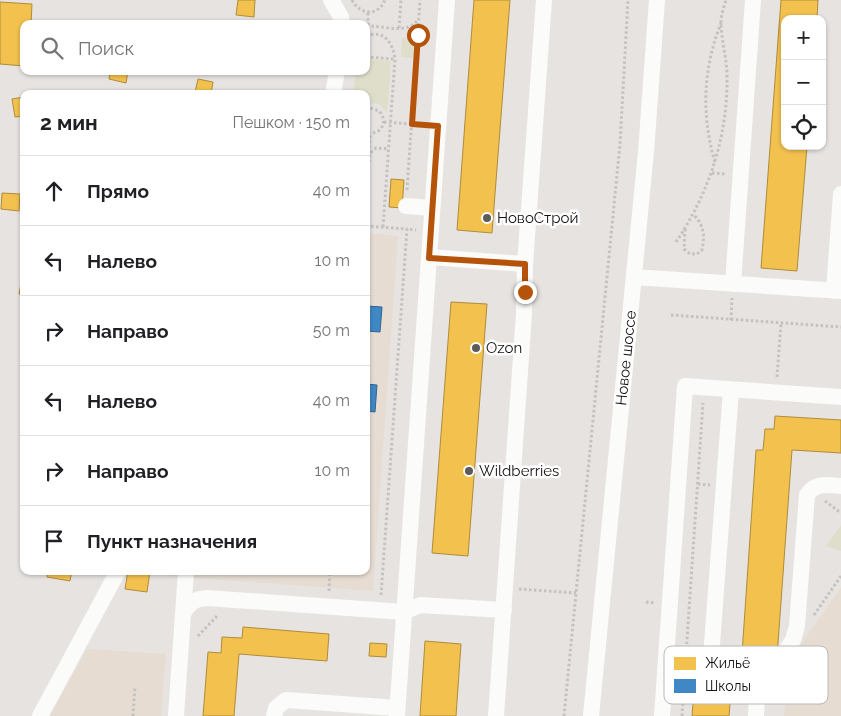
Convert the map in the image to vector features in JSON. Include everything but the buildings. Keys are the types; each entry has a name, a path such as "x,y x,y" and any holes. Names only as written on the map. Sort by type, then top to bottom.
{"street":[{"path":"331,0 341,20"},
{"path":"274,716 276,708 286,700 397,712 447,0"},
{"path":"496,716 544,0"},
{"name":"Новое шоссе","path":"591,716 646,152 657,0"},
{"path":"733,284 753,0"},
{"path":"334,90 336,75"},
{"path":"634,277 838,291 841,194"},
{"path":"406,206 432,208"},
{"path":"429,258 525,264"},
{"path":"667,646 685,386 841,397"},
{"path":"712,646 731,390"},
{"path":"789,646 793,640 797,626 807,495 815,486 841,486"},
{"path":"40,716 116,575"},
{"path":"176,716 186,575"},
{"path":"183,614 187,606 197,599 404,612 420,605 504,610"},
{"path":"662,716 664,684"}],"path":[{"path":"352,0 356,7 368,13 378,10 385,0"},
{"path":"399,28 401,0"},
{"path":"406,206 420,0"},
{"path":"564,716 620,144 628,0"},
{"path":"715,162 709,142 705,108 706,74 726,0"},
{"path":"368,13 368,20"},
{"path":"370,26 409,28 419,18"},
{"path":"676,242 694,215 713,170 724,123 728,75 721,23"},
{"path":"370,35 377,34 389,40 395,59 383,228"},
{"path":"370,57 395,59"},
{"path":"370,108 379,111 384,118 380,131 370,133"},
{"path":"384,122 438,126"},
{"path":"370,154 376,148 389,149"},
{"path":"686,228 684,249 690,254 697,254 702,250 704,235 700,222 694,215"},
{"path":"370,226 431,231"},
{"path":"380,610 407,229"},
{"path":"671,315 841,327"},
{"path":"776,393 781,323"},
{"path":"687,646 704,388"},
{"path":"329,588 330,575"},
{"path":"797,626 809,621 841,576"},
{"path":"506,588 576,593"},
{"path":"180,654 233,600"},
{"path":"133,716 135,686"}],"shaded area":[{"path":"370,233 398,236 373,591 169,576 370,575"},
{"path":"841,587 841,716 784,716 785,704 828,704 828,646 800,646"},
{"path":"87,649 166,654 161,716 50,716"}],"green space":[{"path":"402,38 415,39 414,58 401,57"},
{"path":"370,59 391,61 387,112 379,104 370,103 370,90 354,90 356,75 370,75"},
{"path":"841,525 841,551 826,546"}],"place":[{"name":"НовоСтрой","path":"487,218"},
{"name":"Ozon","path":"476,348"},
{"name":"Wildberries","path":"469,471"}],"route":[{"path":"418,35 412,124 438,126 429,258 525,264 525,292"}]}
